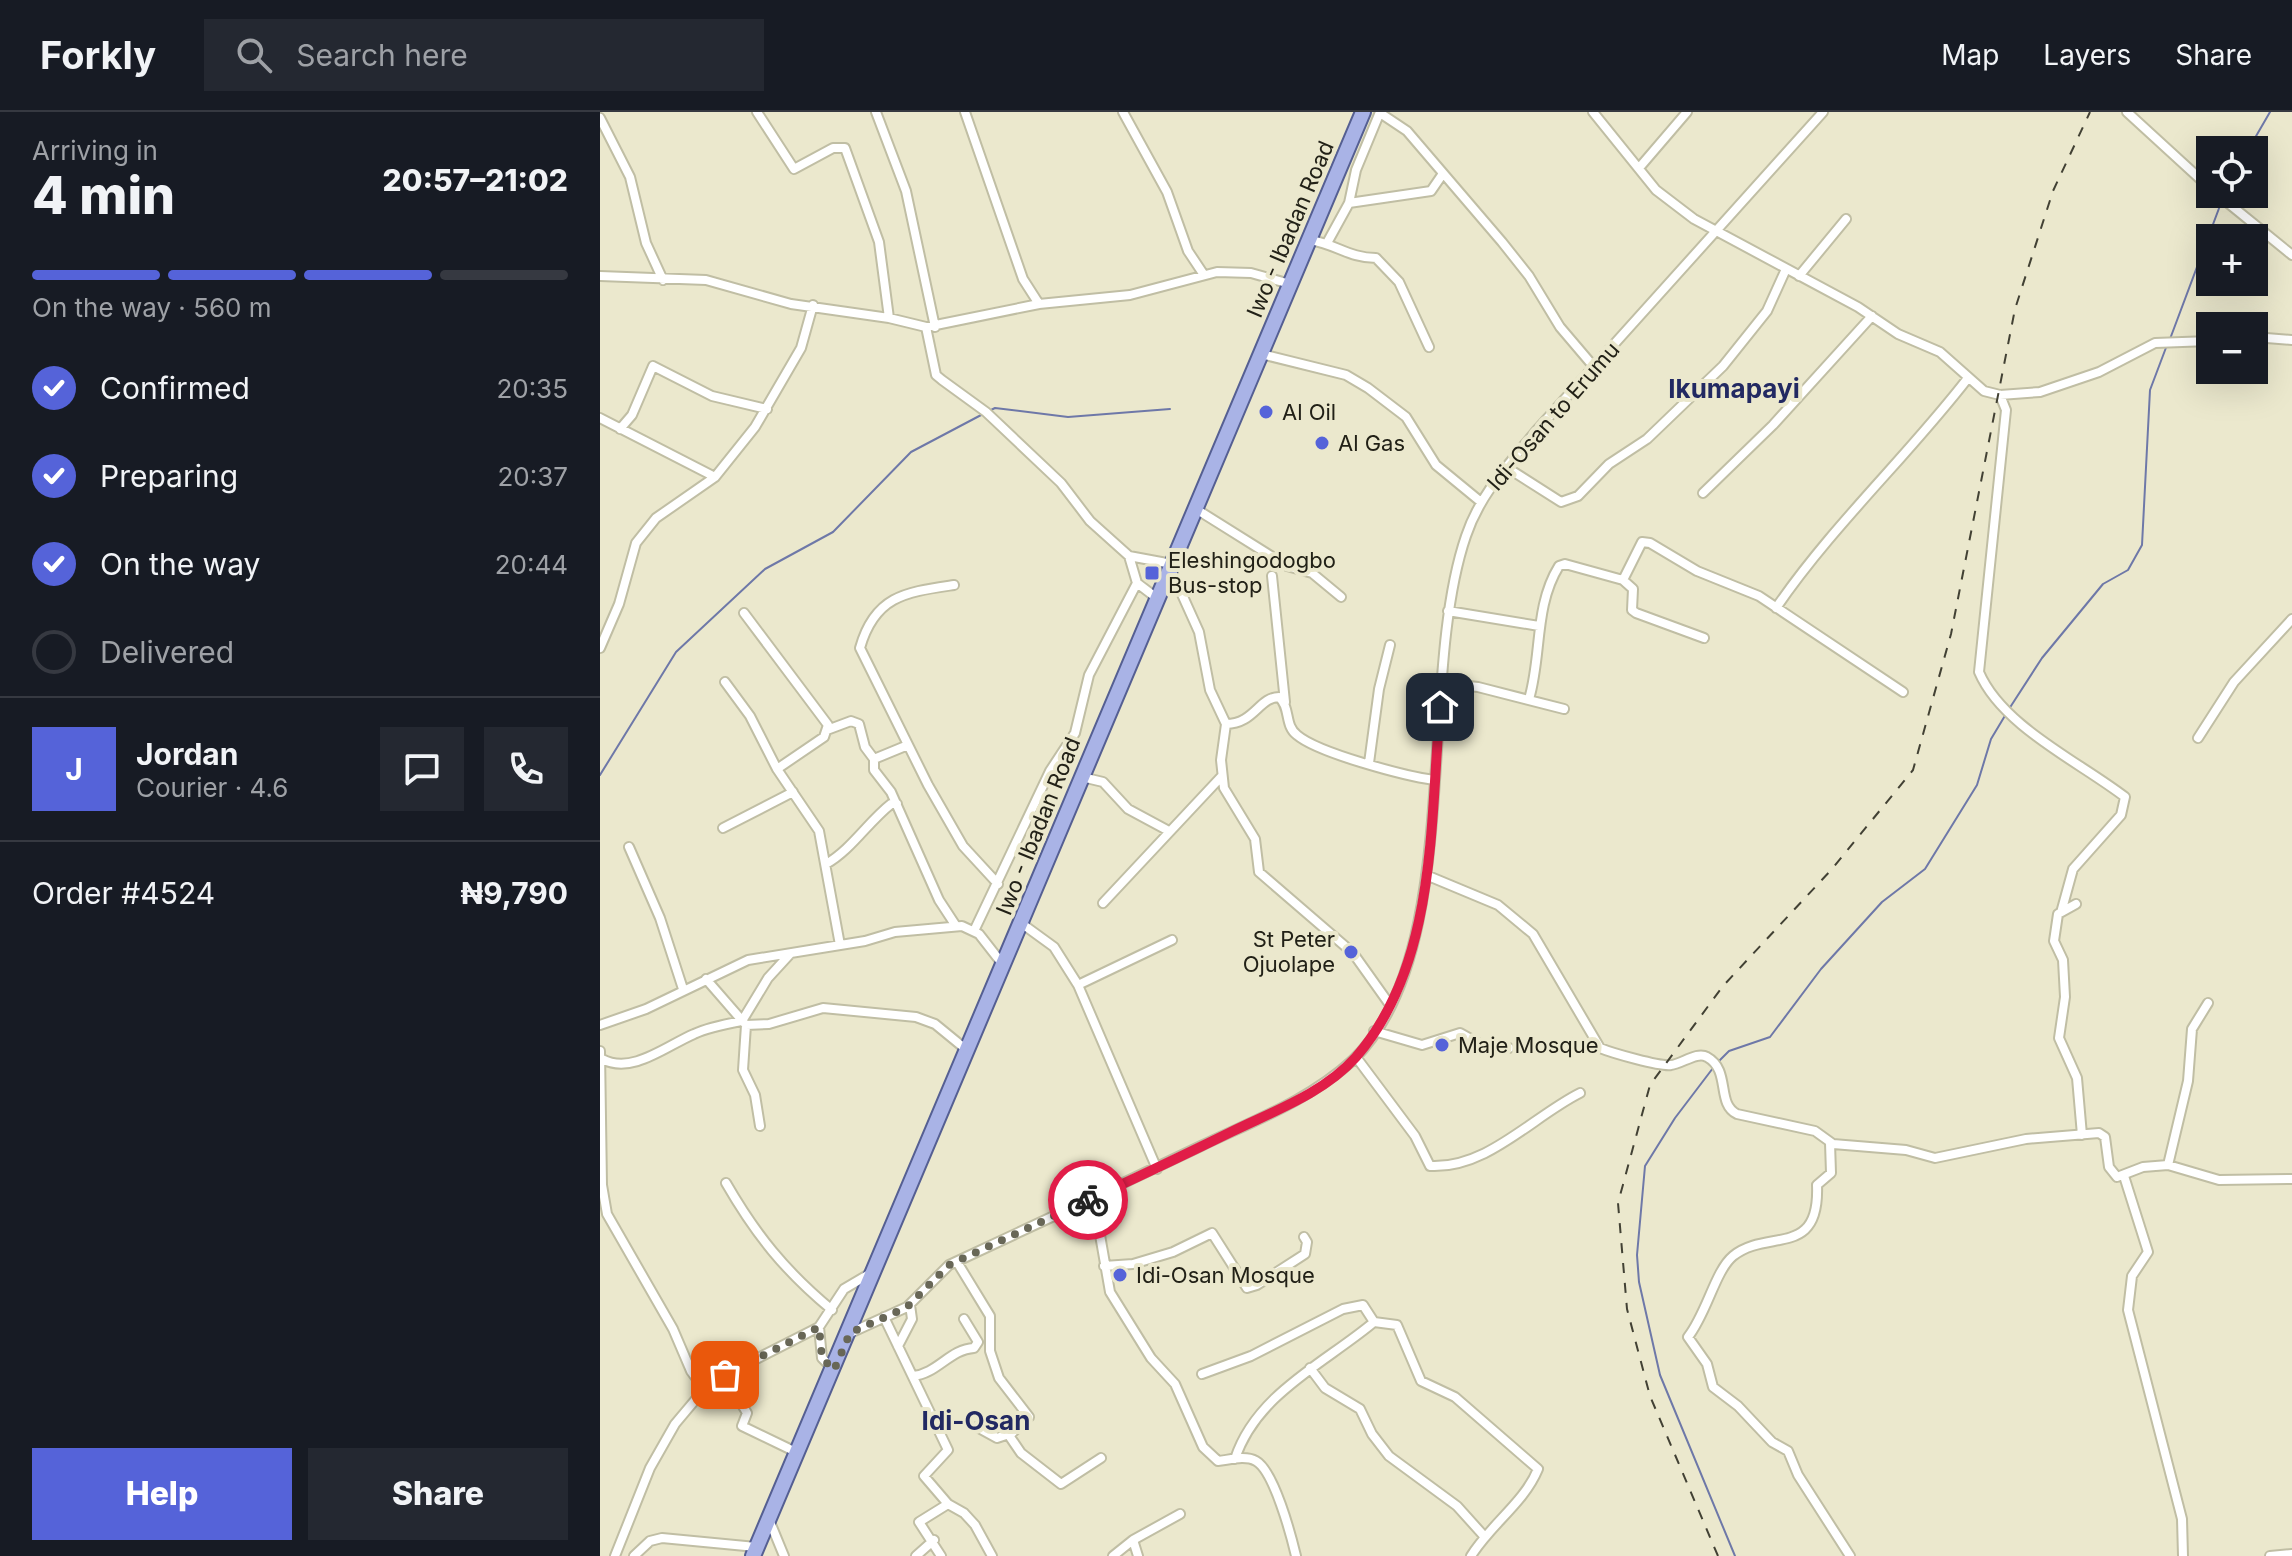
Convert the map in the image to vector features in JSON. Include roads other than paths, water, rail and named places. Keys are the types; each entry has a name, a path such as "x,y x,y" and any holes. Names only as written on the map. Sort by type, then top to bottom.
{"main road":[{"name":"Iwo - Ibadan Road","path":"755,1552 799,1454 1363,112"}],"street":[{"path":"757,112 794,169 833,148 845,148 879,242 889,318"},
{"path":"876,112 906,191 936,375 986,412 1061,483 1090,521 1129,556 1172,566 1199,632 1210,690 1226,724 1221,777 1224,788 1255,839 1258,865 1264,879 1353,953 1390,1005"},
{"path":"965,112 1023,279 1039,304"},
{"path":"1123,112 1167,192 1188,251 1204,275"},
{"path":"1327,243 1349,203 1356,170 1380,112 1407,131 1502,242 1529,276 1560,327 1594,367"},
{"path":"1593,112 1656,190 1673,204 1872,316 1898,334 1940,352 1984,391 2000,395 2040,392 2081,379 2161,341 2196,342"},
{"path":"1639,168 1687,112"},
{"name":"Idi-Osan to Erumu","path":"850,1333 910,1305 935,1277 957,1262 1303,1097 1356,1057 1390,1005 1405,973 1426,875 1448,611 1467,532 1481,502 1506,467 1823,112"},
{"path":"2127,112 2196,176"},
{"path":"600,118 622,151 650,254 663,280"},
{"path":"1349,203 1431,191 1442,175"},
{"path":"2235,208 2292,255"},
{"path":"1799,276 1846,219"},
{"path":"1310,240 1327,243 1356,258 1376,258 1385,266 1399,282 1429,347"},
{"path":"1506,467 1561,502 1578,496 1609,464 1647,439 1723,366 1767,311 1786,269"},
{"path":"600,276 706,280 769,299 930,327 1039,304 1130,295 1204,275 1233,271 1290,284"},
{"path":"600,648 619,604 632,551 643,532 674,503 715,477 767,409 801,348 813,305"},
{"path":"1703,493 1773,425 1872,316"},
{"path":"2268,338 2292,340"},
{"path":"1261,354 1346,375 1368,388 1406,417 1436,465 1481,502"},
{"path":"620,429 632,415 653,366 712,396 767,409"},
{"path":"1776,608 1841,522 1914,446 1968,378"},
{"path":"2000,395 2006,410 1979,672 1988,694 2019,723 2125,797 2121,815 2073,869 2056,922 2054,941 2064,967 2065,1010 2058,1027 2059,1038 2077,1078 2082,1135"},
{"path":"600,418 715,477"},
{"path":"1196,509 1287,566 1312,573 1341,597"},
{"path":"1623,580 1645,541 1697,571 1747,590 1903,692"},
{"path":"1129,556 1137,583 1158,599"},
{"path":"1529,699 1536,674 1539,626 1559,566 1565,564 1623,580 1633,589 1632,610 1636,613 1704,638"},
{"path":"1272,576 1285,703 1289,724 1295,734 1339,755 1399,774 1434,780"},
{"path":"974,931 1050,771 1075,733 1089,675 1137,583"},
{"path":"954,585 894,596 884,605 861,644 908,745 963,846 998,884"},
{"path":"1448,611 1539,626"},
{"path":"744,613 825,719 827,730 824,737 777,769"},
{"path":"2198,738 2234,682 2292,619"},
{"path":"600,622 610,624"},
{"path":"1369,763 1379,689 1390,645"},
{"path":"725,682 750,716 777,769 819,831 840,945"},
{"path":"1441,683 1458,683 1564,709"},
{"path":"1226,724 1249,719 1270,697 1279,697 1285,703"},
{"path":"827,730 856,721 874,759 875,773 897,804 939,900 956,926"},
{"path":"874,759 908,745"},
{"path":"1081,777 1103,782 1128,809 1167,830"},
{"path":"1103,903 1167,830 1221,777"},
{"path":"723,828 793,792"},
{"path":"826,864 845,850 876,816 891,804 897,804"},
{"path":"629,847 660,918 683,989"},
{"path":"1426,875 1498,905 1533,934 1600,1048 1635,1056 1651,1065 1673,1065 1706,1056 1724,1079 1727,1106 1732,1112 1815,1131 1830,1143 1906,1150 1935,1158 2026,1139 2102,1134 2108,1144 2112,1174 2124,1176 2143,1167 2168,1165 2219,1180 2292,1179"},
{"path":"2062,909 2076,904"},
{"path":"1021,923 1054,947 1078,985 1157,1169"},
{"path":"600,1025 646,1009 738,964 895,932 956,926 974,931 1004,966"},
{"path":"1078,985 1172,940"},
{"path":"760,1126 755,1095 743,1070 744,1023 768,978 790,953"},
{"path":"706,979 744,1023"},
{"path":"2168,1165 2188,1081 2192,1029 2208,1003"},
{"path":"601,1073 612,1065 644,1059 693,1034 744,1023 782,1021 823,1008 916,1017 935,1024 968,1051"},
{"path":"1374,1031 1422,1045 1460,1033 1487,1048 1509,1048"},
{"path":"601,1055 612,1065"},
{"path":"601,1055 601,1167 604,1201 616,1234 673,1329 691,1371 710,1390 741,1403 747,1413 742,1426 799,1454"},
{"path":"1356,1057 1415,1136 1430,1166 1451,1167 1477,1157 1580,1093"},
{"path":"1830,1143 1831,1173 1817,1185 1818,1199 1810,1222 1795,1238 1747,1247 1733,1257 1723,1267 1701,1321 1688,1337 1707,1364 1713,1387 1738,1406 1772,1442 1788,1451 1798,1475 1850,1556"},
{"path":"2124,1176 2148,1252 2132,1276 2128,1310 2182,1519 2183,1556"},
{"path":"726,1183 755,1224 758,1237 805,1288 832,1310"},
{"path":"1087,1201 1100,1235 1110,1292 1151,1358 1175,1384 1207,1453 1218,1461 1250,1458 1263,1467 1282,1510 1296,1556"},
{"path":"1104,1266 1133,1264 1173,1252 1212,1233 1247,1288 1257,1285 1305,1254 1307,1242 1304,1237"},
{"path":"957,1262 990,1316 990,1351 999,1378 1029,1417 1008,1434 997,1438 977,1427"},
{"path":"615,1556 636,1495 675,1424 696,1399 770,1350 819,1327 844,1289 877,1269"},
{"path":"898,1346 912,1319 910,1305"},
{"path":"1202,1374 1251,1356 1343,1309 1363,1305 1374,1322"},
{"path":"884,1317 948,1450 924,1476 948,1504 964,1513 975,1525 992,1556"},
{"path":"913,1376 927,1375 962,1349 974,1348 978,1342 964,1319"},
{"path":"1235,1459 1253,1425 1295,1378 1374,1322 1397,1325 1421,1381 1455,1397 1538,1469 1529,1489 1512,1511 1484,1536 1471,1556"},
{"path":"819,1327 822,1358 834,1370"},
{"path":"1310,1368 1325,1388 1360,1409 1389,1456 1457,1506 1484,1536"},
{"path":"1008,1434 1021,1453 1061,1484 1101,1458"},
{"path":"941,1556 934,1540 919,1522 948,1504"},
{"path":"1113,1556 1133,1540 1180,1514"},
{"path":"770,1522 784,1556"},
{"path":"634,1556 650,1541 662,1538 755,1552"},
{"path":"916,1556 934,1540"},
{"path":"1133,1540 1138,1556"},
{"path":"2270,1556 2292,1554"}],"waterway":[{"path":"2256,136 2270,112"},
{"path":"2170,339 2219,208"},
{"path":"2009,709 2042,658 2103,584 2128,570 2142,545 2150,390 2167,345"},
{"path":"989,411 995,408 1068,417 1170,409"},
{"path":"600,775 676,652 765,569 833,532 911,452 983,414"},
{"path":"1717,1063 1729,1051 1770,1037 1821,969 1882,902 1925,869 1977,785 1991,739 2006,714"},
{"path":"1713,1068 1675,1118 1645,1166 1637,1255 1639,1282 1660,1375 1735,1556"}],"railway":[{"path":"1718,1556 1650,1396 1627,1309 1618,1203 1650,1085 1723,986 1832,869 1913,770 1951,634 2015,309 2053,191 2090,112"}],"place":[{"name":"Al Oil","path":"1266,412"},
{"name":"Al Gas","path":"1322,443"},
{"name":"Eleshingodogbo Bus-stop","path":"1152,573"},
{"name":"St Peter Ojuolape","path":"1351,952"},
{"name":"Maje Mosque","path":"1442,1045"},
{"name":"Idi-Osan Mosque","path":"1120,1275"}],"district":[{"name":"Ikumapayi","path":"1734,389"},
{"name":"Idi-Osan","path":"976,1421"}]}
